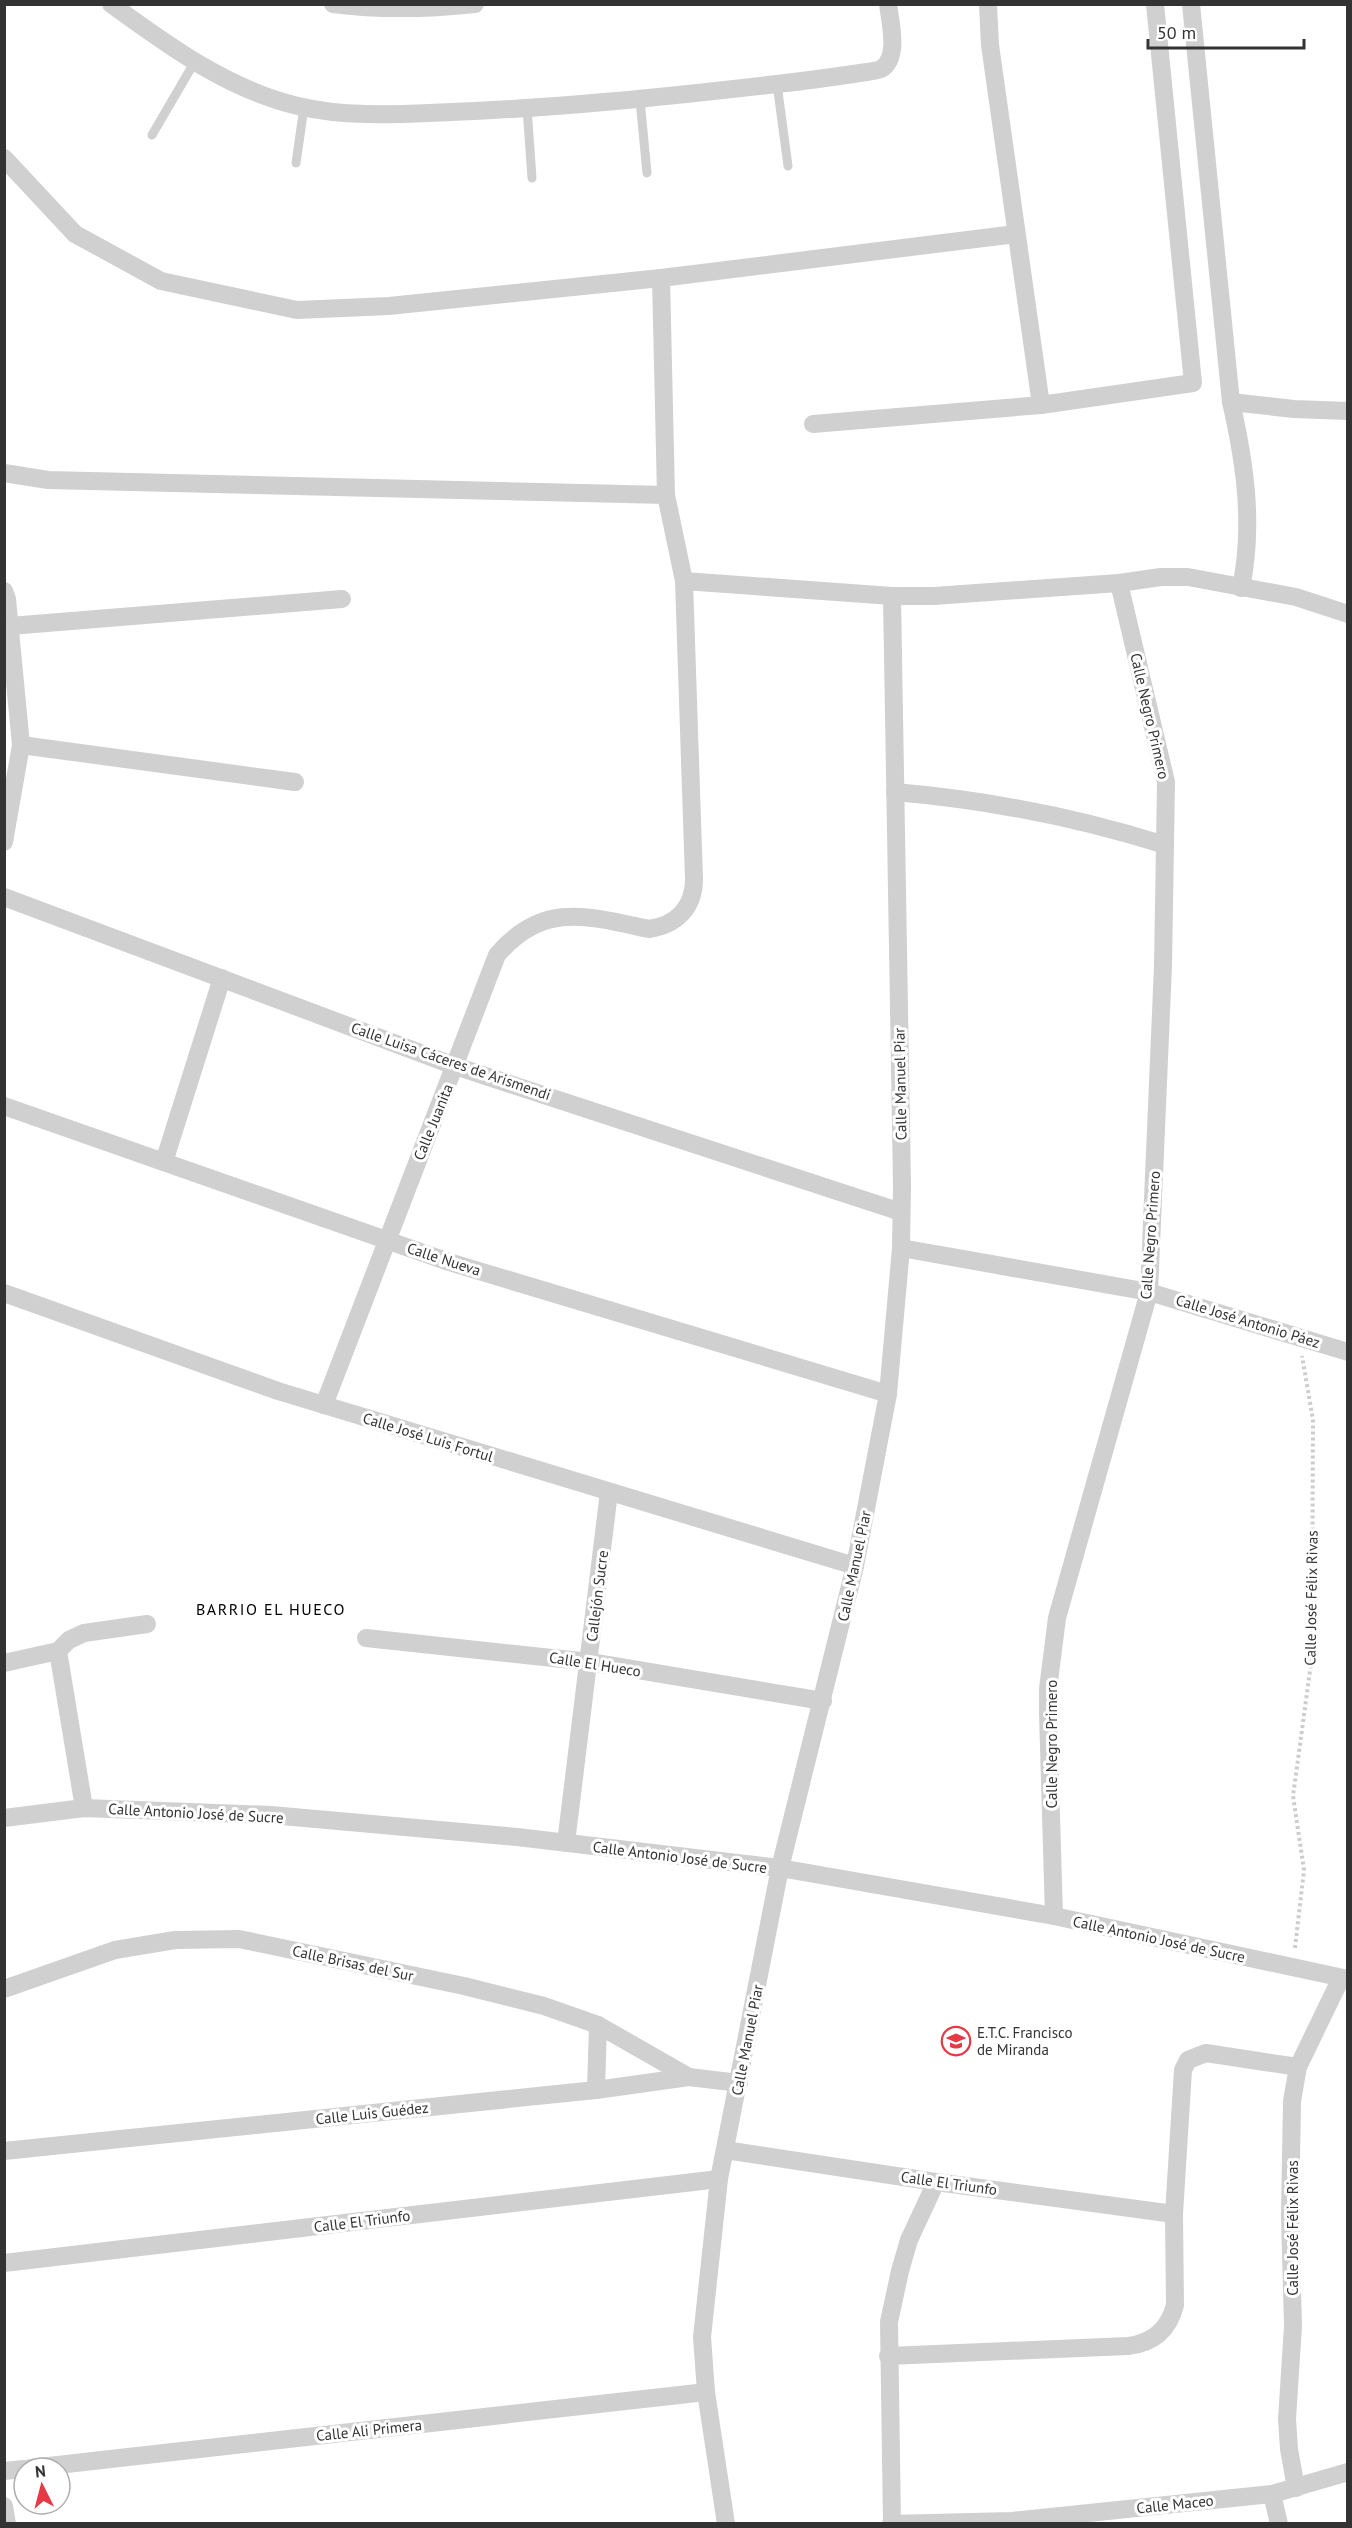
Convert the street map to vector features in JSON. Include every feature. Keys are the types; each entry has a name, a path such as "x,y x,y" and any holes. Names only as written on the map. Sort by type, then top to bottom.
{"street":[{"path":"111,4 194,63 264,96 333,112 376,115 640,100 880,69 889,61 892,53 888,4"},
{"path":"333,4 373,8 475,4"},
{"path":"988,4 990,45 1041,405"},
{"path":"813,424 1041,405 1193,383 1155,4"},
{"path":"1191,4 1232,402 1242,452 1249,529 1248,558 1241,588"},
{"path":"4,158 75,234 161,281 297,310 389,306 661,278 1016,234"},
{"path":"661,278 666,495 684,581 892,596 934,596 1119,583 1161,577 1188,577 1296,597 1347,614"},
{"path":"1232,402 1294,409 1347,411"},
{"path":"4,473 48,480 666,495"},
{"name":"Calle Juanita","path":"324,1405 497,955 518,934 531,926 559,917 587,916 649,929 659,928 677,920 691,902 694,890 684,581"},
{"name":"Calle Negro Primero","path":"1054,1916 1048,1689 1057,1618 1149,1292 1163,966 1166,782 1119,583"},
{"name":"Calle Manuel Piar","path":"726,2523 706,2392 702,2337 719,2178 780,1868 855,1566 888,1394 901,1248 892,596"},
{"path":"4,842 21,745 10,626 5,597"},
{"path":"10,626 342,599"},
{"path":"21,745 295,782"},
{"path":"895,792 952,797 1031,809 1121,831 1165,845"},
{"name":"Calle Luisa Cáceres de Arismendi","path":"4,897 455,1066 902,1212"},
{"path":"164,1162 222,978"},
{"name":"Calle Nueva","path":"4,1106 461,1265 888,1394"},
{"path":"901,1248 1149,1292"},
{"name":"Calle José Antonio Páez","path":"1149,1292 1347,1352"},
{"name":"Calle José Luis Fortul","path":"4,1293 278,1391 855,1566"},
{"name":"Callejón Sucre","path":"566,1843 590,1662 609,1492"},
{"path":"4,1663 58,1651 69,1640 84,1633 147,1624"},
{"name":"Calle El Hueco","path":"366,1638 590,1662 823,1701"},
{"path":"58,1651 84,1808"},
{"name":"Calle Antonio José de Sucre","path":"4,1818 84,1808 271,1815 518,1837 780,1868 1054,1916 1344,1978"},
{"name":"Calle Brisas del Sur","path":"4,1989 115,1950 175,1940 239,1939 464,1986 544,2006 598,2025 688,2077"},
{"name":"Calle José Félix Rivas","path":"1296,2488 1288,2450 1287,2420 1293,2326 1290,2215 1292,2101 1298,2067 1344,1978"},
{"path":"596,2090 598,2025"},
{"path":"888,2356 1128,2346 1149,2341 1166,2327 1175,2305 1174,2214 1183,2070 1188,2060 1206,2053 1298,2067"},
{"name":"Calle Luis Guédez","path":"4,2151 596,2090 688,2077 739,2083"},
{"name":"Calle El Triunfo","path":"725,2150 936,2182 1174,2214"},
{"name":"Calle El Triunfo","path":"4,2263 719,2178"},
{"path":"892,2523 889,2322 909,2240 936,2182"},
{"name":"Calle Ali Primera","path":"72,2463 706,2392"},
{"name":"Calle Maceo","path":"892,2523 1012,2521 1272,2494 1347,2472"},
{"path":"1272,2494 1279,2523"},
{"path":"4,2506 7,2523"}],"lane":[{"path":"152,135 194,63"},
{"path":"777,84 788,166"},
{"path":"640,100 647,173"},
{"path":"296,163 304,107"},
{"path":"527,108 532,178"}],"path":[{"name":"Calle José Félix Rivas","path":"1293,1967 1304,1870 1293,1796 1312,1656 1313,1420 1299,1336"}],"place":[{"name":"E.T.C. Francisco de Miranda","path":"956,2041"}],"district":[{"name":"BARRIO EL HUECO","path":"271,1609"}]}
